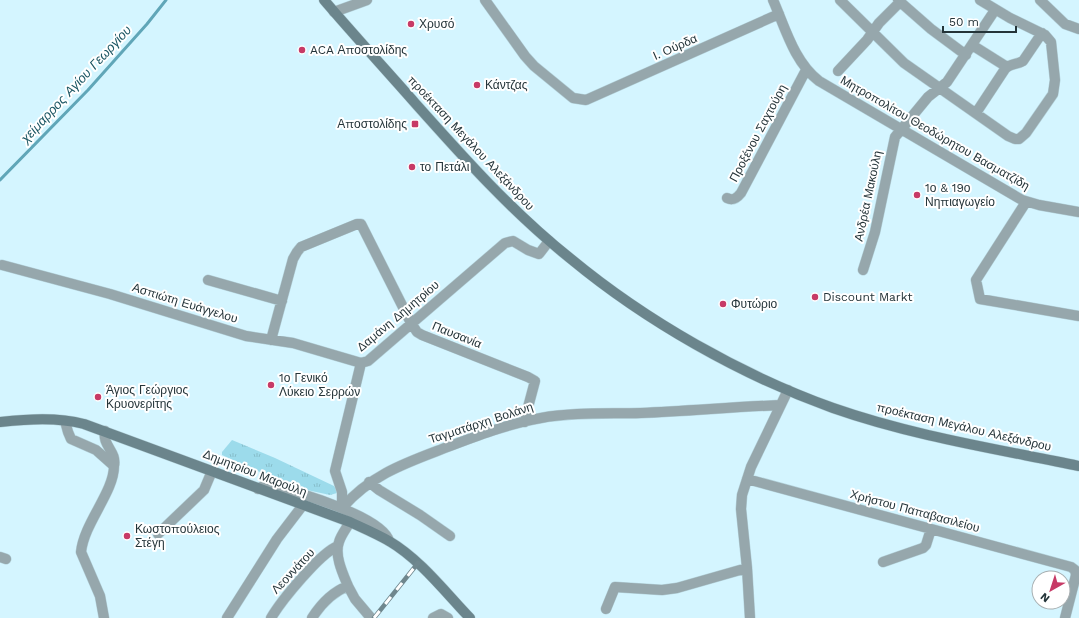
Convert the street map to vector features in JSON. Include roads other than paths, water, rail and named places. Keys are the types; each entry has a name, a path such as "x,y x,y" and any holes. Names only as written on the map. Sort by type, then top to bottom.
{"main road":[{"name":"προέκταση Μεγάλου Αλεξάνδρου","path":"324,0 480,174 549,241 617,295 655,320 720,357 788,390 857,416 906,430 1079,466"},
{"name":"Δημητρίου Μαρούλη","path":"0,422 28,420 65,421 84,424 350,522 390,541 418,563 470,618"}],"street":[{"path":"334,12 368,0"},
{"name":"Ι. Ούρδα","path":"485,0 525,56 534,66 567,94 580,100 595,97 779,14"},
{"name":"Μητροπολίτου Θεοδώρητου Βασματζίδη","path":"773,0 796,54 806,70 822,83 1010,194 1026,202 1079,212"},
{"path":"840,0 904,63 976,114 1011,137 1017,139 1022,137 1047,103 1054,90 1055,80 1050,40 1042,33 995,10 980,0"},
{"path":"1040,0 1065,24 1079,29"},
{"path":"838,71 874,32 879,23 899,1 966,55"},
{"name":"Ανδρέα Μακούλη","path":"863,270 875,232 894,141 901,129 928,98 948,82 995,10"},
{"path":"976,114 1007,67 1010,64 1020,63 1023,61 1042,33"},
{"path":"972,45 1007,67"},
{"name":"Προξένου Σαχτούρη","path":"727,198 736,198 741,192 806,70"},
{"path":"1026,202 976,280 980,299 1079,316"},
{"name":"Παυσανία","path":"282,301 295,255 299,249 357,224 361,224 417,332 536,382 526,411 525,422"},
{"name":"Δαμάνη Δημητρίου","path":"342,508 341,489 335,471 361,363 368,361 505,243 513,240 528,250 539,254 549,241"},
{"name":"Ασπιώτη Ευάγγελου","path":"2,265 110,294 246,336 271,340 282,340 300,344 361,363"},
{"path":"208,280 282,301 271,340"},
{"path":"750,618 741,504 743,490 788,390"},
{"name":"Ταγματάρχη Βολάνη","path":"342,508 369,482 392,468 461,442 525,422 561,415 688,411 780,405"},
{"path":"65,421 71,439 96,450 114,466"},
{"path":"104,618 100,596 81,552 91,523 108,487 114,466 115,458 105,440 105,431"},
{"path":"158,534 204,490 212,471"},
{"name":"Χρήστου Παπαβασιλείου","path":"747,479 1068,566 1075,570 1076,575 1065,618"},
{"path":"369,482 450,536"},
{"path":"258,489 268,486 281,488 342,508 379,529 390,541"},
{"path":"227,618 277,539 303,505"},
{"name":"Λεοννάτου","path":"271,618 279,605 292,590 327,553 338,546 350,522"},
{"path":"883,562 923,548 926,545 931,529"},
{"path":"338,546 339,559 348,586 355,600 371,618"},
{"path":"606,609 614,587 662,590 677,588 747,568"},
{"path":"312,618 325,601 336,592 348,586"},
{"path":"433,618 441,614 448,618"}],"waterway":[{"name":"χείμαρρος Αγίου Γεωργίου","path":"0,180 88,90 147,24 166,0"}],"railway":[{"path":"374,618 418,563"}],"place":[{"name":"Χρυσό","path":"411,24"},
{"name":"ACA Αποστολίδης","path":"302,50"},
{"name":"Κάντζας","path":"477,85"},
{"name":"Αποστολίδης","path":"415,124"},
{"name":"το Πετάλι","path":"412,167"},
{"name":"1ο & 19ο Νηπιαγωγείο","path":"917,195"},
{"name":"Discount Markt","path":"815,297"},
{"name":"Φυτώριο","path":"723,304"},
{"name":"1ο Γενικό Λύκειο Σερρών","path":"271,385"},
{"name":"Άγιος Γεώργιος Κρυονερίτης","path":"98,397"},
{"name":"Κωστοπούλειος Στέγη","path":"127,536"}]}
